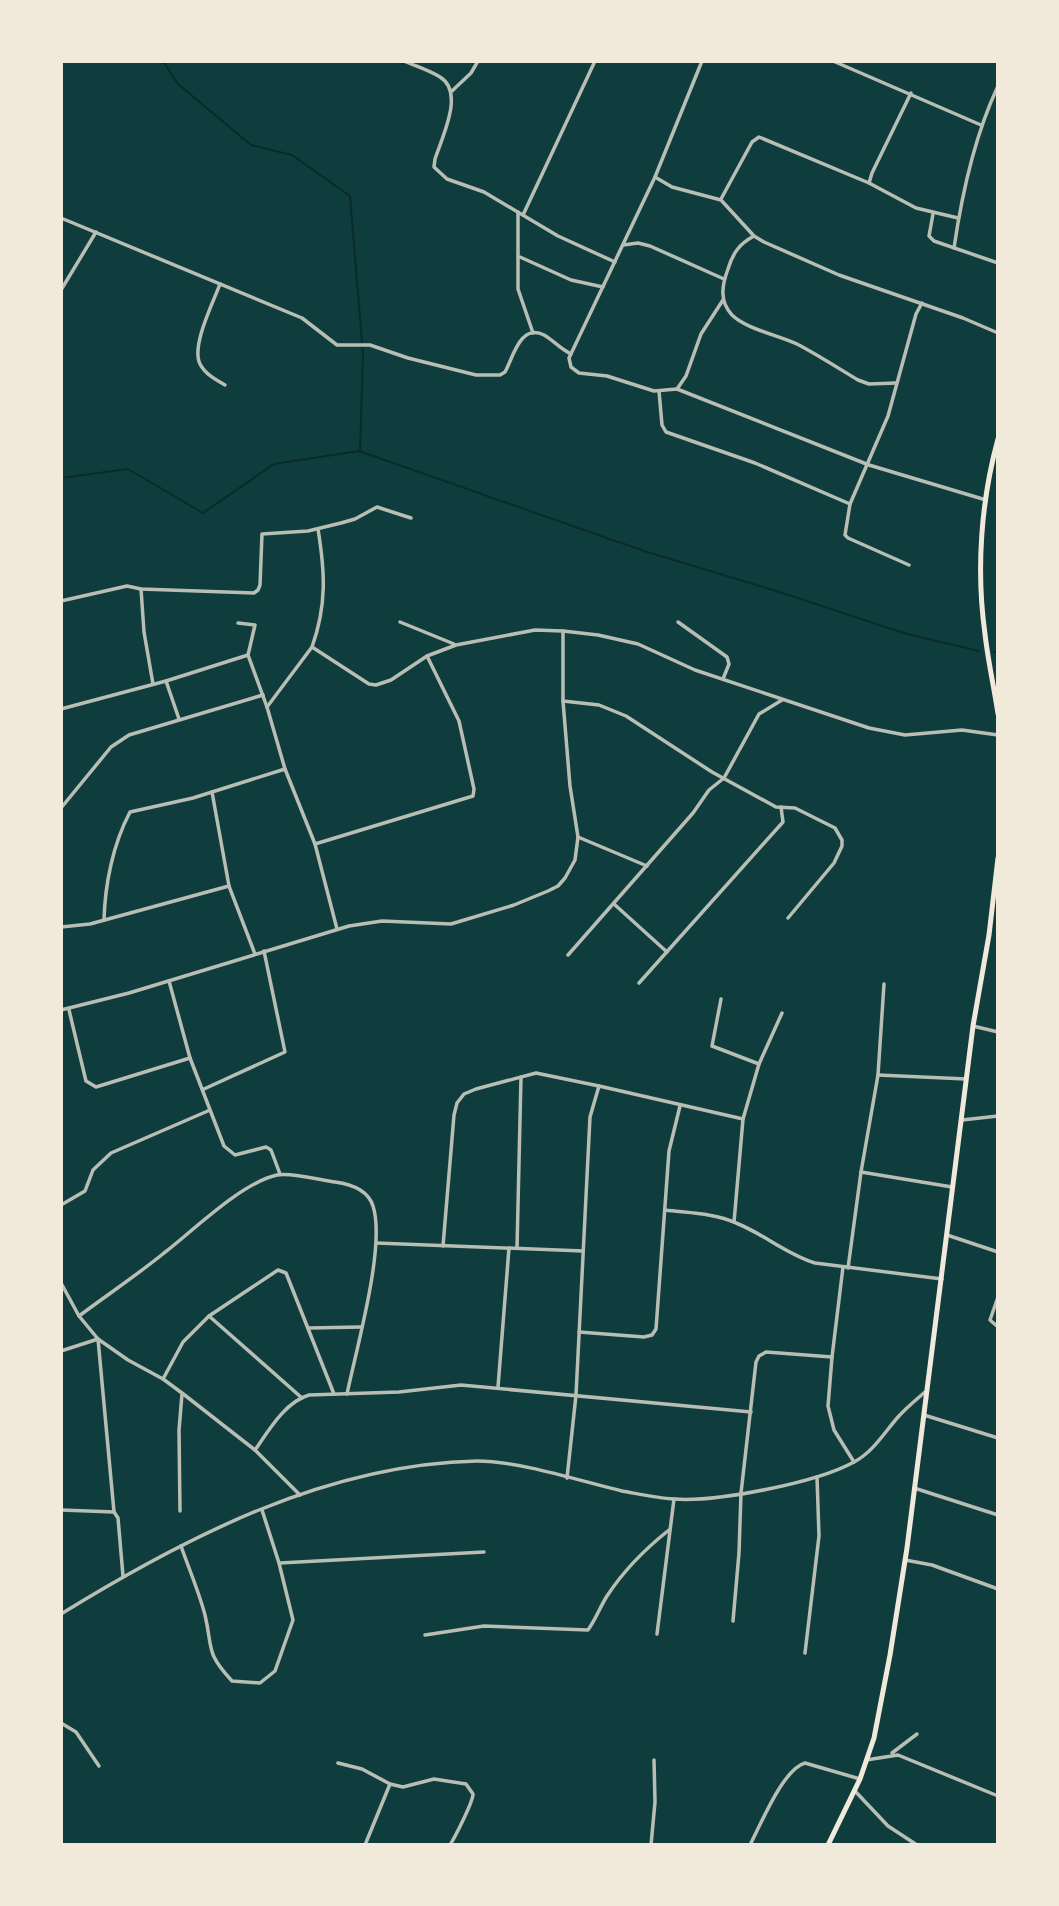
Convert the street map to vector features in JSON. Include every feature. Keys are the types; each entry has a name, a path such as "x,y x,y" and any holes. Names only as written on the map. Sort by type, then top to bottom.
{"main road":[{"path":"998,439 991,463 982,545 984,632 998,715"},
{"path":"828,1845 860,1779 874,1738 905,1560 973,1026 989,935 998,858"}],"street":[{"path":"404,61 440,77 448,83 452,92 453,102 434,167 447,179 484,192 558,236 615,262"},
{"path":"452,92 471,73 478,61"},
{"path":"523,215 595,61"},
{"path":"702,61 655,177 568,363 579,373 607,376 660,391 677,389 869,465 986,500"},
{"path":"834,61 981,125"},
{"path":"954,248 958,218 981,125 998,86"},
{"path":"869,183 911,93"},
{"path":"720,200 752,142 759,136 869,183 903,202 933,214 958,218"},
{"path":"655,177 672,187 720,200 754,236 847,278 922,303 998,333"},
{"path":"518,212 518,289 533,333"},
{"path":"933,214 929,236 940,245 998,263"},
{"path":"61,218 302,318 337,345 370,345 408,358 476,375 504,374 521,339 533,333 542,335 571,354"},
{"path":"61,290 96,232"},
{"path":"754,236 737,248 724,279 723,300 732,315 795,343 858,380 869,384 896,383"},
{"path":"623,245 638,243 650,246 724,279"},
{"path":"520,257 571,280 603,287"},
{"path":"220,284 199,342 197,356 208,374 225,385"},
{"path":"677,389 686,376 701,334 723,300"},
{"path":"909,565 848,538 845,535 845,524 850,504 888,416 916,314 922,303"},
{"path":"660,391 662,425 666,432 755,463 850,504"},
{"path":"991,463 998,470"},
{"path":"61,601 127,586 141,589 254,593 260,585 262,534 318,528 355,519 377,507 411,518"},
{"path":"267,707 312,647 324,596 324,570 318,528"},
{"path":"141,589 144,632 153,684"},
{"path":"400,622 456,645"},
{"path":"678,622 727,657 729,664 723,679"},
{"path":"238,623 255,625 247,655 263,695 285,769 315,844 337,929"},
{"path":"312,647 369,684 376,685 391,680 427,656 456,645 535,630 563,631 627,641 654,650 695,670 869,728 905,735 962,730 998,735"},
{"path":"61,1010 169,981 337,929 382,921 451,924 514,905 558,886 575,860 578,837 570,786 563,701 563,631"},
{"path":"61,709 166,681 247,655"},
{"path":"315,844 473,796 474,789 459,721 427,656"},
{"path":"166,681 179,719"},
{"path":"61,808 89,772 119,741 129,735 263,695"},
{"path":"568,955 693,813 709,790 724,778 759,714 782,699"},
{"path":"563,701 599,705 626,716 724,778 776,807 795,808 835,828 842,840 842,846 834,863 789,918"},
{"path":"104,920 104,902 111,862 130,812 212,792 285,769"},
{"path":"212,792 229,886 255,954"},
{"path":"639,983 783,822 781,807"},
{"path":"578,837 647,866"},
{"path":"61,927 104,920 229,886"},
{"path":"614,903 667,952"},
{"path":"989,935 998,936"},
{"path":"204,1090 285,1052 264,951"},
{"path":"169,981 190,1058 223,1146 235,1155 267,1147 271,1150 280,1174"},
{"path":"854,1462 839,1440 828,1406 845,1268 878,1075 884,984"},
{"path":"722,999 712,1046 759,1064"},
{"path":"69,1010 86,1081 96,1087 190,1058"},
{"path":"734,1222 743,1119 759,1064 782,1013"},
{"path":"973,1026 998,1032"},
{"path":"443,1246 454,1115 457,1103 464,1094 536,1073 743,1119"},
{"path":"878,1075 966,1079"},
{"path":"517,1248 521,1077"},
{"path":"567,1478 576,1395 590,1117 599,1086"},
{"path":"579,1332 644,1337 652,1335 656,1329 668,1152 680,1105"},
{"path":"61,1205 85,1191 93,1170 111,1153 210,1110"},
{"path":"961,1120 998,1116"},
{"path":"860,1172 954,1187"},
{"path":"79,1316 163,1254 223,1205 259,1182 280,1174 345,1184 361,1190 370,1198 374,1208 376,1243 347,1394"},
{"path":"665,1210 734,1222 796,1257 815,1263 942,1279"},
{"path":"947,1235 998,1252"},
{"path":"376,1243 583,1251"},
{"path":"498,1387 509,1248"},
{"path":"163,1378 183,1342 209,1316 278,1270 282,1270 286,1273 334,1394"},
{"path":"61,1283 79,1316 97,1339 128,1360 163,1378 255,1450 300,1495"},
{"path":"998,1297 990,1320 998,1327"},
{"path":"209,1316 302,1398"},
{"path":"308,1328 361,1327"},
{"path":"61,1351 97,1339"},
{"path":"97,1339 123,1576"},
{"path":"733,1621 741,1493 756,1362 759,1356 766,1352 832,1357"},
{"path":"255,1450 289,1407 302,1398 334,1394 399,1392 461,1385 751,1412"},
{"path":"62,1613 123,1576 181,1546 262,1510 300,1495 388,1470 479,1461 508,1464 626,1492 674,1499 741,1493 817,1477 854,1462 870,1450 900,1415 927,1391"},
{"path":"180,1511 179,1430 182,1393"},
{"path":"924,1415 998,1438"},
{"path":"805,1653 819,1536 817,1477"},
{"path":"914,1488 998,1515"},
{"path":"657,1634 674,1499"},
{"path":"61,1510 114,1511"},
{"path":"181,1546 206,1616 208,1643 216,1663 232,1681 260,1683 275,1671 292,1626 292,1613 262,1510"},
{"path":"425,1635 484,1626 584,1632 592,1625 596,1614 626,1570 669,1530"},
{"path":"279,1563 484,1552"},
{"path":"905,1560 932,1565 998,1589"},
{"path":"61,1723 76,1732 99,1766"},
{"path":"890,1755 918,1734"},
{"path":"866,1760 890,1755 908,1757 998,1796"},
{"path":"651,1845 655,1802 654,1760"},
{"path":"338,1763 377,1775 390,1784 403,1787 434,1779 466,1784 473,1794 473,1801 450,1845"},
{"path":"750,1845 773,1799 798,1765 805,1763 860,1779"},
{"path":"365,1845 390,1784"},
{"path":"854,1790 888,1826 917,1845"}],"waterway":[{"path":"163,61 178,84 251,145 292,155 350,196 363,354 360,450"},
{"path":"61,478 128,469 203,513 274,464 359,451 644,551 907,634 979,651"},
{"path":"994,652 998,653"}]}
